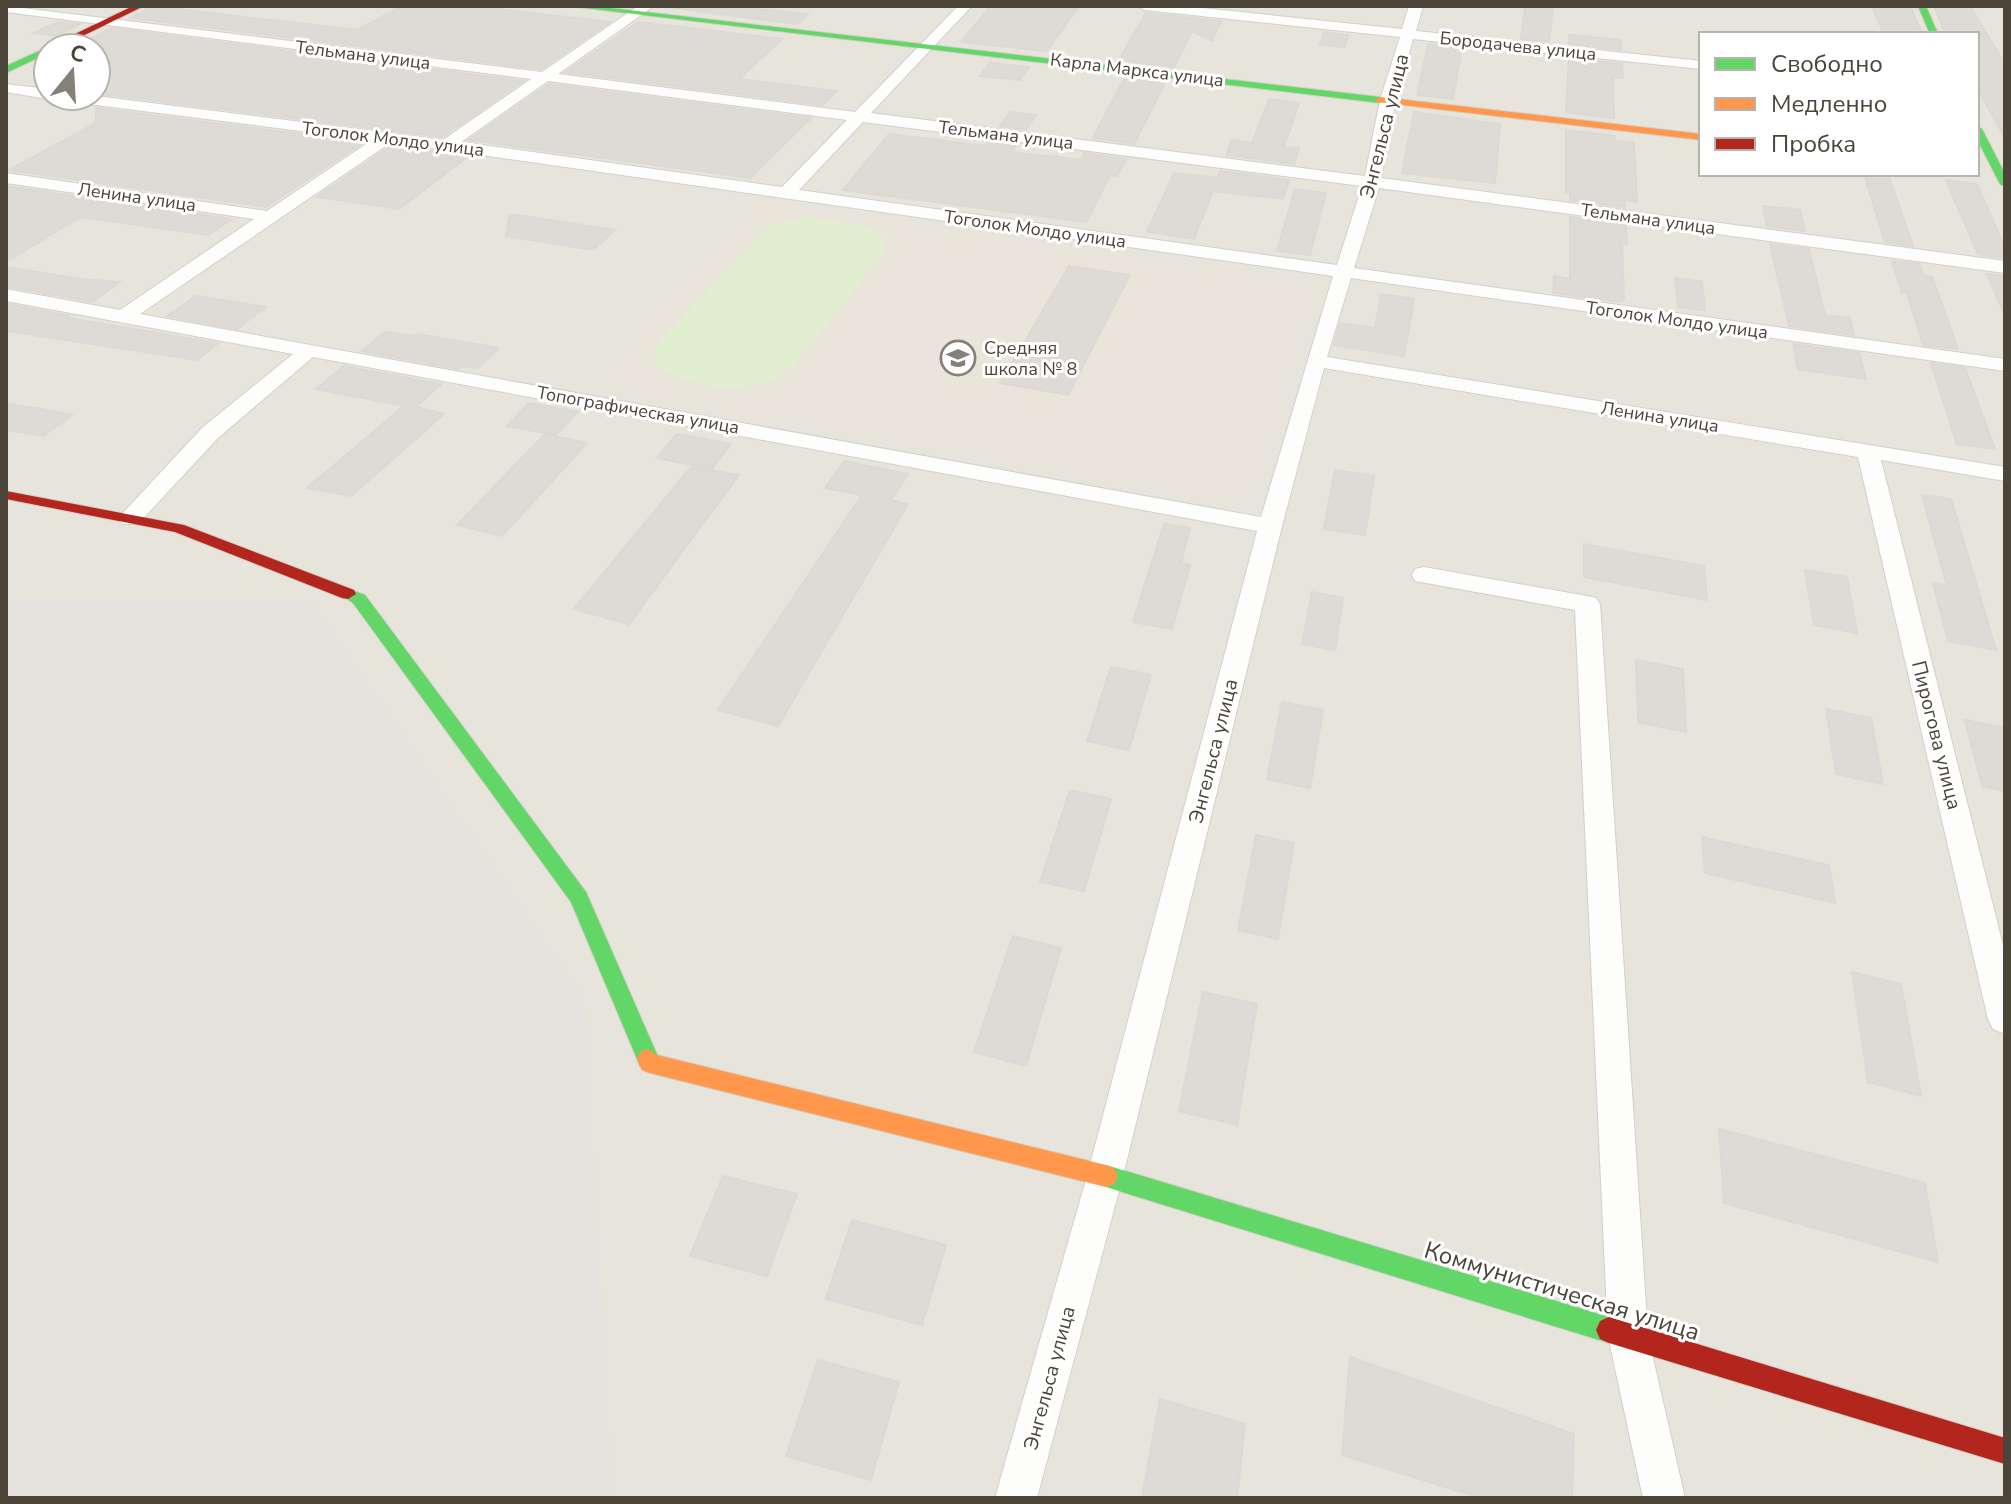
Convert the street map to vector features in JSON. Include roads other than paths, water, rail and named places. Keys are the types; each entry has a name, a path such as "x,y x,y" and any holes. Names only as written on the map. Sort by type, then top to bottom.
{"street":[{"path":"85,32 140,6"},
{"name":"Карла Маркса улица","path":"572,6 642,10 1699,137"},
{"path":"786,193 965,6"},
{"name":"Бородачева улица","path":"1145,6 1699,65"},
{"name":"Энгельса улица","path":"1016,1498 1105,1176 1270,526 1316,361 1372,182 1388,100 1416,6"},
{"path":"1922,6 1933,32"},
{"name":"Тельмана улица","path":"6,8 1372,182 2005,267"},
{"path":"446,145 642,10"},
{"path":"6,70 32,58"},
{"path":"6,88 32,92"},
{"name":"Тоголок Молдо улица","path":"112,102 446,145 2005,365"},
{"path":"1979,133 2003,177"},
{"path":"124,316 386,138"},
{"path":"1979,171 2003,177"},
{"name":"Ленина улица","path":"6,178 267,216"},
{"name":"Топографическая улица","path":"6,295 1270,526"},
{"path":"6,495 130,519 210,433 310,350"},
{"name":"Ленина улица","path":"1316,361 2005,474"},
{"name":"Пирогова улица","path":"1868,451 2005,1019"},
{"name":"Коммунистическая улица","path":"130,519 179,528 359,599 579,898 650,1063 1105,1176 2005,1451"},
{"path":"1424,575 1587,604 1628,1336 1664,1498"}],"place":[{"name":"Средняя школа № 8","path":"958,358"}]}
